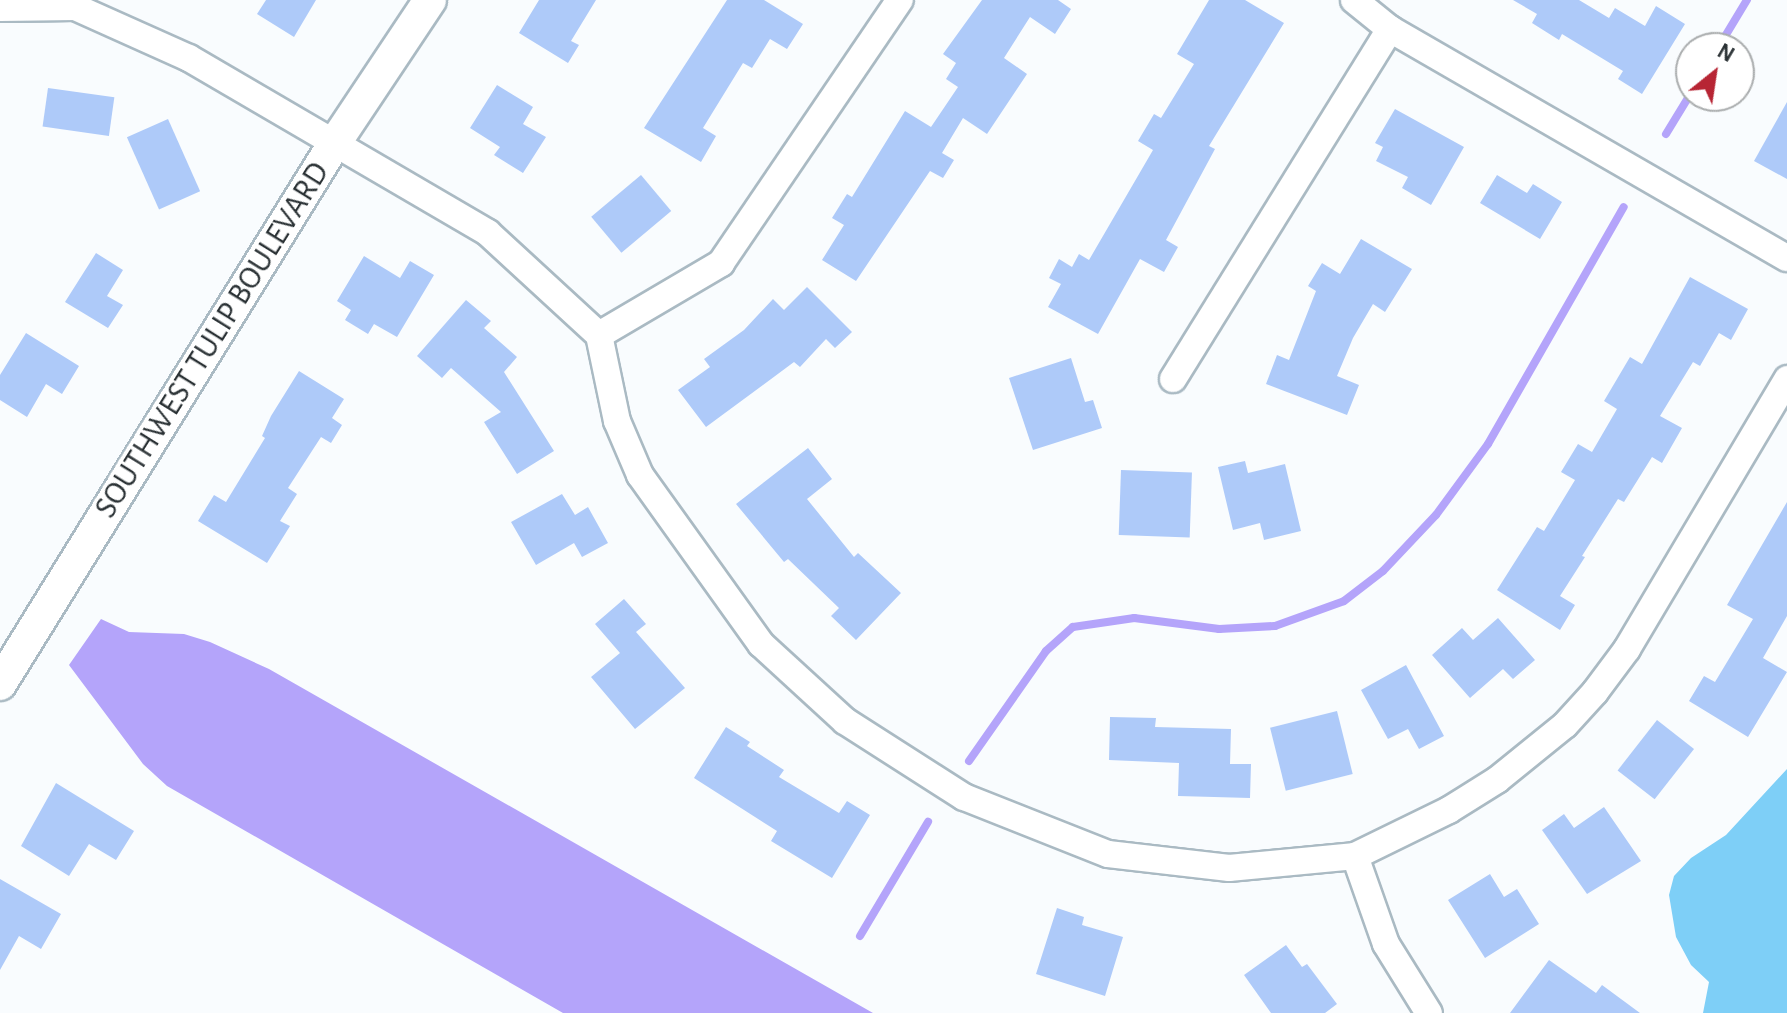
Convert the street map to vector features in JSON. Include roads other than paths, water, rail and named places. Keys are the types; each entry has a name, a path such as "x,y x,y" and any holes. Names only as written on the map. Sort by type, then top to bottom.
{"street":[{"name":"SOUTHWEST TULIP BOULEVARD","path":"0,684 334,144 430,0"},
{"path":"599,335 721,263 900,0"},
{"path":"1354,0 1390,29 1787,258"},
{"path":"0,8 75,7 189,58 488,233 599,335 617,421 640,475 761,644 845,721 964,797 1108,854 1229,868 1355,856 1449,810 1497,780 1542,745 1595,692 1627,649 1787,379"},
{"path":"1173,379 1390,29"},
{"path":"1355,856 1386,944 1429,1013"}],"waterway":[{"path":"1728,32 1747,0"},
{"path":"1666,134 1679,112"},
{"path":"969,761 1046,651 1073,627 1134,618 1219,629 1275,626 1344,601 1383,571 1436,515 1488,444 1624,207"},
{"path":"860,936 928,822"}]}
